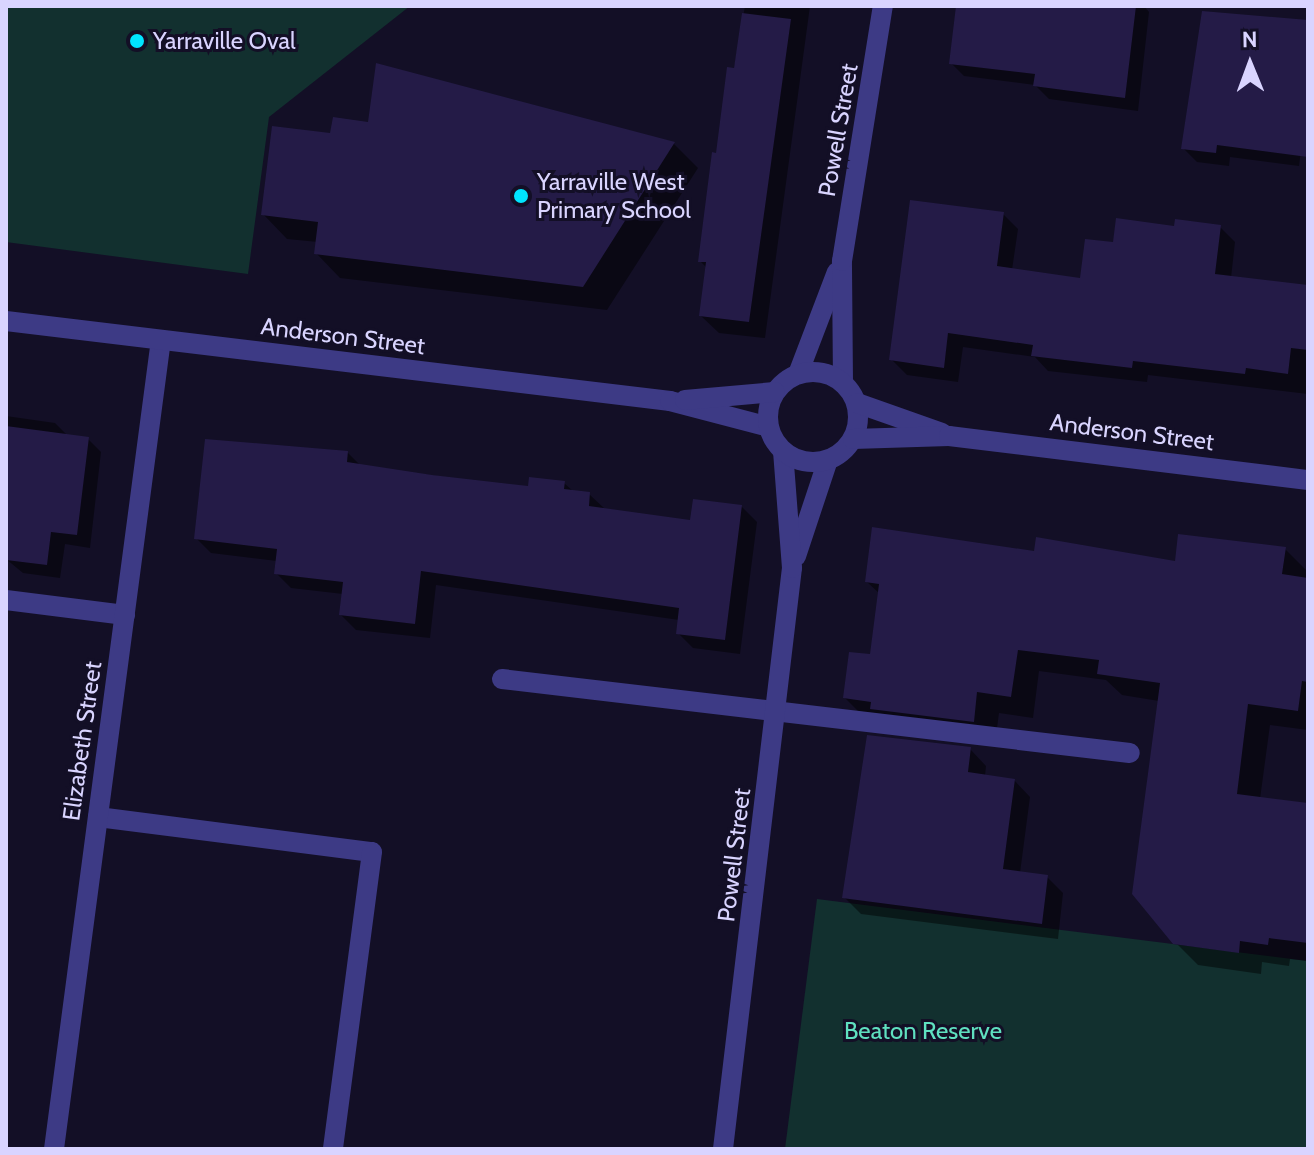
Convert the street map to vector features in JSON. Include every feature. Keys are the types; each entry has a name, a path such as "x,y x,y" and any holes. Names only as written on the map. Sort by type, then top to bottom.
{"street":[{"name":"Powell Street","path":"843,383 842,261 883,6"},
{"name":"Powell Street","path":"798,374 842,261"},
{"name":"Anderson Street","path":"6,321 673,402 769,427"},
{"name":"Elizabeth Street","path":"54,1149 161,340"},
{"path":"822,372 843,383 857,403 853,439 828,460 804,462 783,452 769,427 775,392 798,374 822,372"},
{"name":"Anderson Street","path":"673,402 775,392"},
{"name":"Anderson Street","path":"857,403 949,436"},
{"name":"Anderson Street","path":"853,439 949,436 1308,480"},
{"name":"Powell Street","path":"723,1149 779,711 792,568 783,452"},
{"name":"Powell Street","path":"792,568 828,460"},
{"path":"6,600 125,615"},
{"path":"502,679 1130,753"},
{"path":"98,817 372,852 333,1149"}],"green space":[{"path":"6,6 410,6 269,117 248,274 6,242"},
{"name":"Beaton Reserve","path":"817,899 1308,961 1308,1149 785,1149"}],"building":[{"path":"956,6 1136,6 1125,98 1033,86 1035,74 949,64"},
{"path":"1202,11 1308,20 1308,157 1217,145 1216,153 1181,149"},
{"path":"742,13 791,19 749,322 699,316 706,262 698,262 712,152 716,153 727,67 734,68"},
{"path":"376,63 675,142 583,287 314,254 318,222 261,215 272,126 330,133 333,117 368,122"},
{"path":"910,200 1004,212 997,266 1080,278 1085,239 1113,242 1116,218 1174,226 1175,219 1221,225 1215,274 1308,285 1308,350 1291,348 1288,374 1246,368 1245,374 1133,361 1132,368 1031,356 1033,345 948,333 944,368 889,360"},
{"path":"6,426 89,437 77,535 51,532 47,565 6,560"},
{"path":"205,439 348,451 347,462 432,475 528,486 529,477 565,481 564,489 590,492 589,506 690,520 693,499 742,505 725,640 676,634 679,608 421,571 415,624 339,615 343,582 274,574 277,549 194,539"},
{"path":"872,527 1034,551 1036,537 1175,561 1178,534 1286,547 1282,574 1308,578 1308,682 1302,681 1298,711 1248,704 1237,794 1308,803 1308,943 1269,938 1268,945 1240,941 1239,953 1173,944 1132,894 1160,683 1097,674 1099,660 1018,650 1011,697 977,692 974,722 870,709 871,702 843,698 849,652 870,654 879,584 865,582"},
{"path":"867,735 971,747 968,772 1015,779 1003,869 1048,875 1042,924 842,898"}],"place":[{"name":"Yarraville Oval","path":"137,41"},
{"name":"Yarraville West Primary School","path":"521,196"}]}
